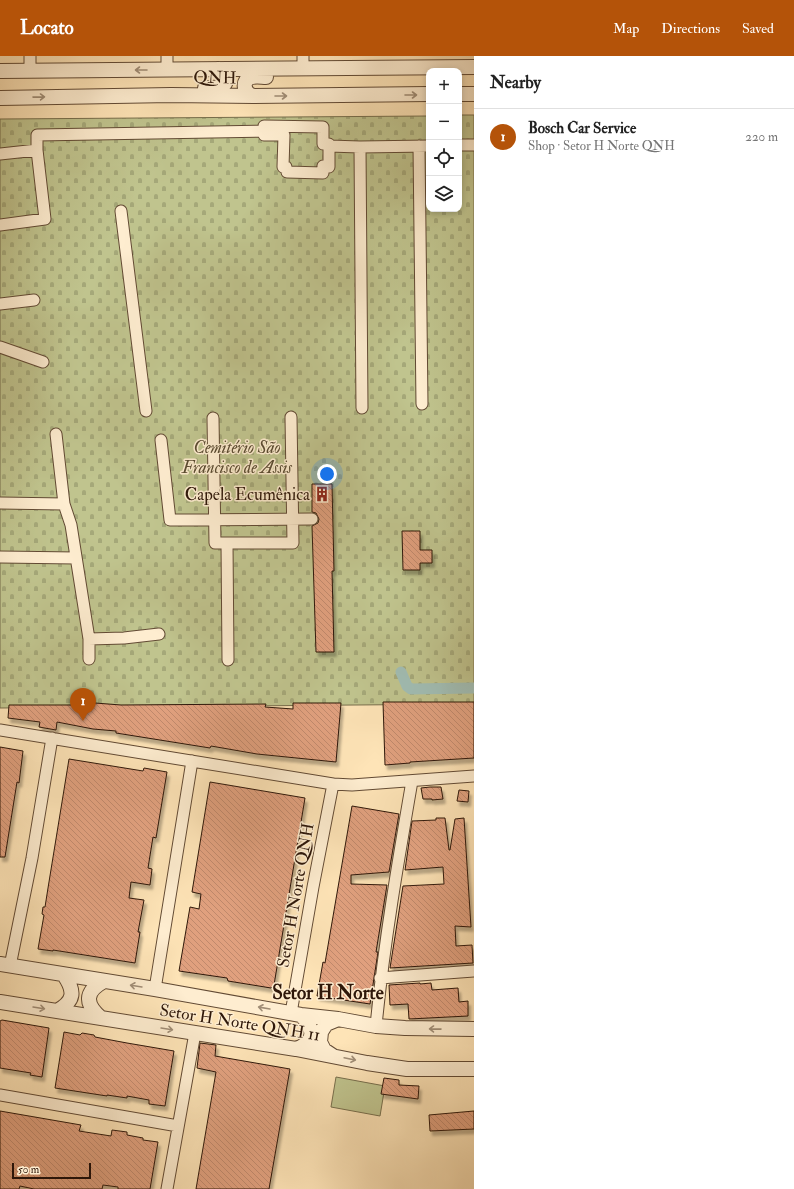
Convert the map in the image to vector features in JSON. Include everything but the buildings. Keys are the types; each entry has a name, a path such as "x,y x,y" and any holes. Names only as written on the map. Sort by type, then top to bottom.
{"street":[{"path":"30,56 30,70"},
{"name":"QNH","path":"0,71 167,63 218,69 303,62 446,61 474,67"},
{"path":"254,96 248,94 245,88 246,81 251,77 275,78 303,62"},
{"path":"171,94 196,88 222,87 225,84 226,77 224,72 218,69"},
{"name":"QNH","path":"0,98 171,94 254,96 426,94"},
{"path":"462,94 474,94"},
{"path":"329,146 329,167 323,166 323,172 286,172 286,167 283,167 284,135 264,135 264,126 323,127 323,144 329,144 329,146 424,146 422,404"},
{"path":"0,225 44,219 37,150 37,135 264,130"},
{"path":"462,145 474,145"},
{"path":"360,147 362,408"},
{"path":"0,154 37,150"},
{"path":"121,211 146,410"},
{"path":"0,304 34,300"},
{"path":"0,347 43,362"},
{"path":"213,418 215,543 227,543 293,542 291,417"},
{"path":"56,434 64,504 71,525 89,639 89,659"},
{"path":"161,440 170,520 312,519"},
{"path":"0,503 64,504"},
{"path":"227,543 228,660"},
{"path":"0,557 76,558"},
{"path":"89,639 124,638 159,634"},
{"path":"0,730 333,784 412,781 474,776"},
{"path":"5,965 32,858 52,738"},
{"path":"154,989 192,761"},
{"path":"376,1026 380,978 412,781"},
{"name":"Setor H Norte QNH","path":"296,1014 313,887 333,784"},
{"name":"Setor H Norte QNH 11","path":"5,965 376,1026 474,1029"},
{"path":"380,978 474,971"},
{"path":"57,1011 68,1005 71,998 72,989 64,975"},
{"path":"101,1018 93,1011 89,1003 89,994 95,986 104,981"},
{"name":"Setor H Norte QNH 11","path":"0,1002 296,1049 407,1069 474,1069"},
{"path":"296,1014 308,1022 311,1028 311,1033 310,1040 306,1045 296,1049"},
{"path":"333,1056 324,1050 320,1042 321,1032 326,1024 338,1019"},
{"path":"167,1189 195,1033"},
{"path":"0,1095 178,1126"}],"green space":[{"name":"Cemitério São Francisco de Assis","path":"462,115 474,115 474,704 0,708 0,119 426,116 426,212 462,212"},
{"path":"336,1077 385,1086 380,1116 331,1107"}],"waterway":[{"path":"401,672 407,686 411,689 474,688"}],"place":[{"name":"Capela Ecumênica","path":"322,494"},
{"name":"Bosch Car Service","path":"83,721"}],"district":[{"name":"Setor H Norte","path":"328,992"}]}
